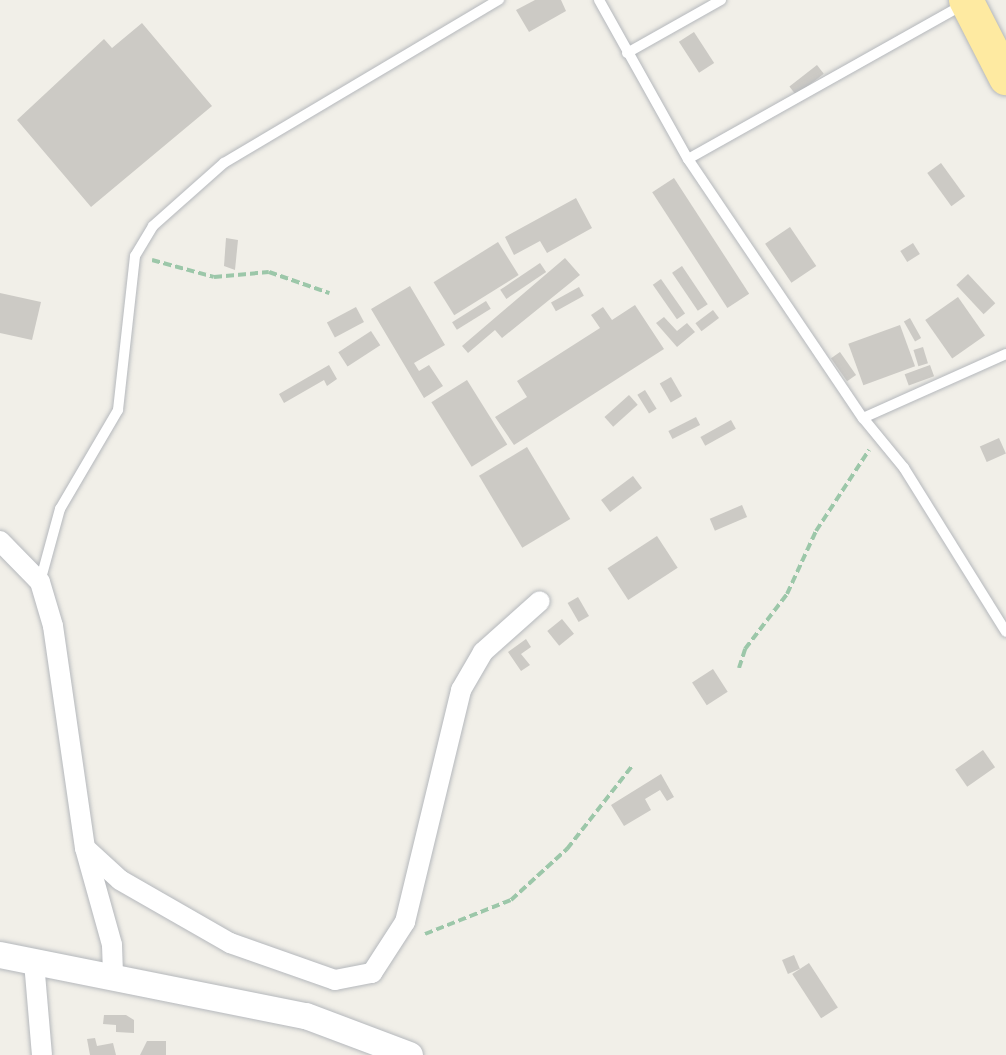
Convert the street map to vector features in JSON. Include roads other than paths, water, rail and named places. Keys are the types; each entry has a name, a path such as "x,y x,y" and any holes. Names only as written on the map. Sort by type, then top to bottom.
{"highway":[{"path":"966,1 1006,78"}],"street":[{"path":"0,541 40,582 66,688 85,848 112,945 113,977"},
{"path":"85,848 120,880 164,906 291,969 354,978 380,966 399,938 461,690 483,652 540,601"},
{"path":"0,955 306,1016 410,1055"},
{"path":"34,962 42,1055"}],"lane":[{"path":"40,582 60,509 118,410 135,256 153,226 224,163 499,0"},
{"path":"599,0 688,159 863,418 879,435 1006,632"},
{"path":"627,53 721,0"},
{"path":"688,159 966,1"},
{"path":"863,418 1006,354"}]}
